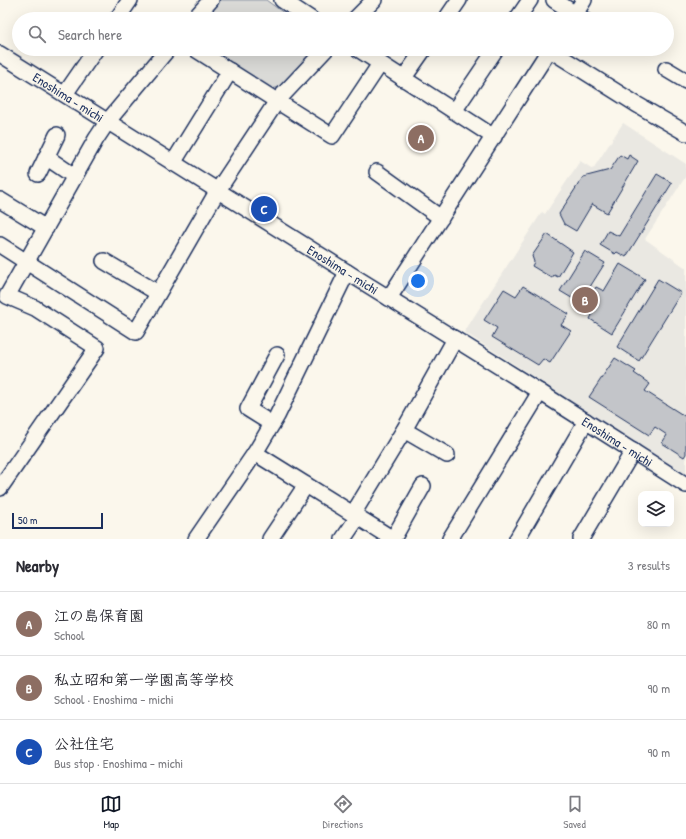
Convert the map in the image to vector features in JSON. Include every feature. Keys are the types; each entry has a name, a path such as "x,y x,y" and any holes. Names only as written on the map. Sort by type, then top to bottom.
{"street":[{"path":"122,12 130,0"},
{"path":"200,12 211,0"},
{"path":"282,0 300,12"},
{"path":"362,12 374,0"},
{"path":"451,12 459,0"},
{"path":"522,12 530,0"},
{"path":"554,0 570,12"},
{"path":"579,12 584,0"},
{"name":"Enoshima - michi","path":"0,54 686,485"},
{"path":"65,94 91,56"},
{"path":"0,488 97,348 35,308 7,296 96,139 108,121 162,56"},
{"path":"206,56 332,136 380,64"},
{"path":"0,245 136,332 218,190 277,101 319,56"},
{"path":"368,56 494,137"},
{"path":"403,79 419,56"},
{"path":"454,111 491,56"},
{"path":"389,298 546,56"},
{"path":"561,56 636,104 686,133"},
{"path":"666,69 686,81"},
{"path":"173,163 230,71"},
{"path":"38,174 57,135"},
{"path":"46,157 74,176"},
{"path":"377,172 441,218"},
{"path":"0,200 46,228"},
{"path":"104,261 158,293"},
{"path":"196,539 255,453 272,424 347,272"},
{"path":"343,539 455,339"},
{"path":"272,424 248,409 258,376 277,355"},
{"path":"450,539 540,392"},
{"path":"517,539 586,421"},
{"path":"404,430 447,455"},
{"path":"581,539 633,451"},
{"path":"255,453 393,539 423,486"},
{"path":"270,539 306,485"}],"shaded area":[{"path":"219,0 266,0 282,12 209,12"},
{"path":"221,56 309,56 283,86 272,89"},
{"path":"623,123 686,164 686,176 645,239 686,268 686,475 464,332 542,212 545,214 580,161 593,169"}],"building":[{"path":"620,155 627,159 629,155 638,161 607,213 592,204 576,231 564,224 559,214 583,177 610,170"},
{"path":"657,174 672,183 626,257 617,252 615,254 600,245 608,231 619,236"},
{"path":"547,234 573,252 558,277 554,275 552,278 532,266 534,262 532,256"},
{"path":"585,251 605,263 588,290 592,293 596,287 604,291 620,264 645,279 612,333 590,319 592,315 583,309 585,306 560,291"},
{"path":"658,279 681,293 639,361 617,347"},
{"path":"523,286 569,314 561,325 571,331 550,363 543,359 538,365 492,337 497,328 484,320 504,289 516,296"},
{"path":"615,358 636,371 634,373 650,384 645,391 686,417 686,454 684,457 662,443 667,435 655,427 649,435 589,397"}],"place":[{"name":"江の島保育園","path":"421,138"},
{"name":"公社住宅","path":"264,209"},
{"name":"私立昭和第一学園高等学校","path":"585,300"}]}
